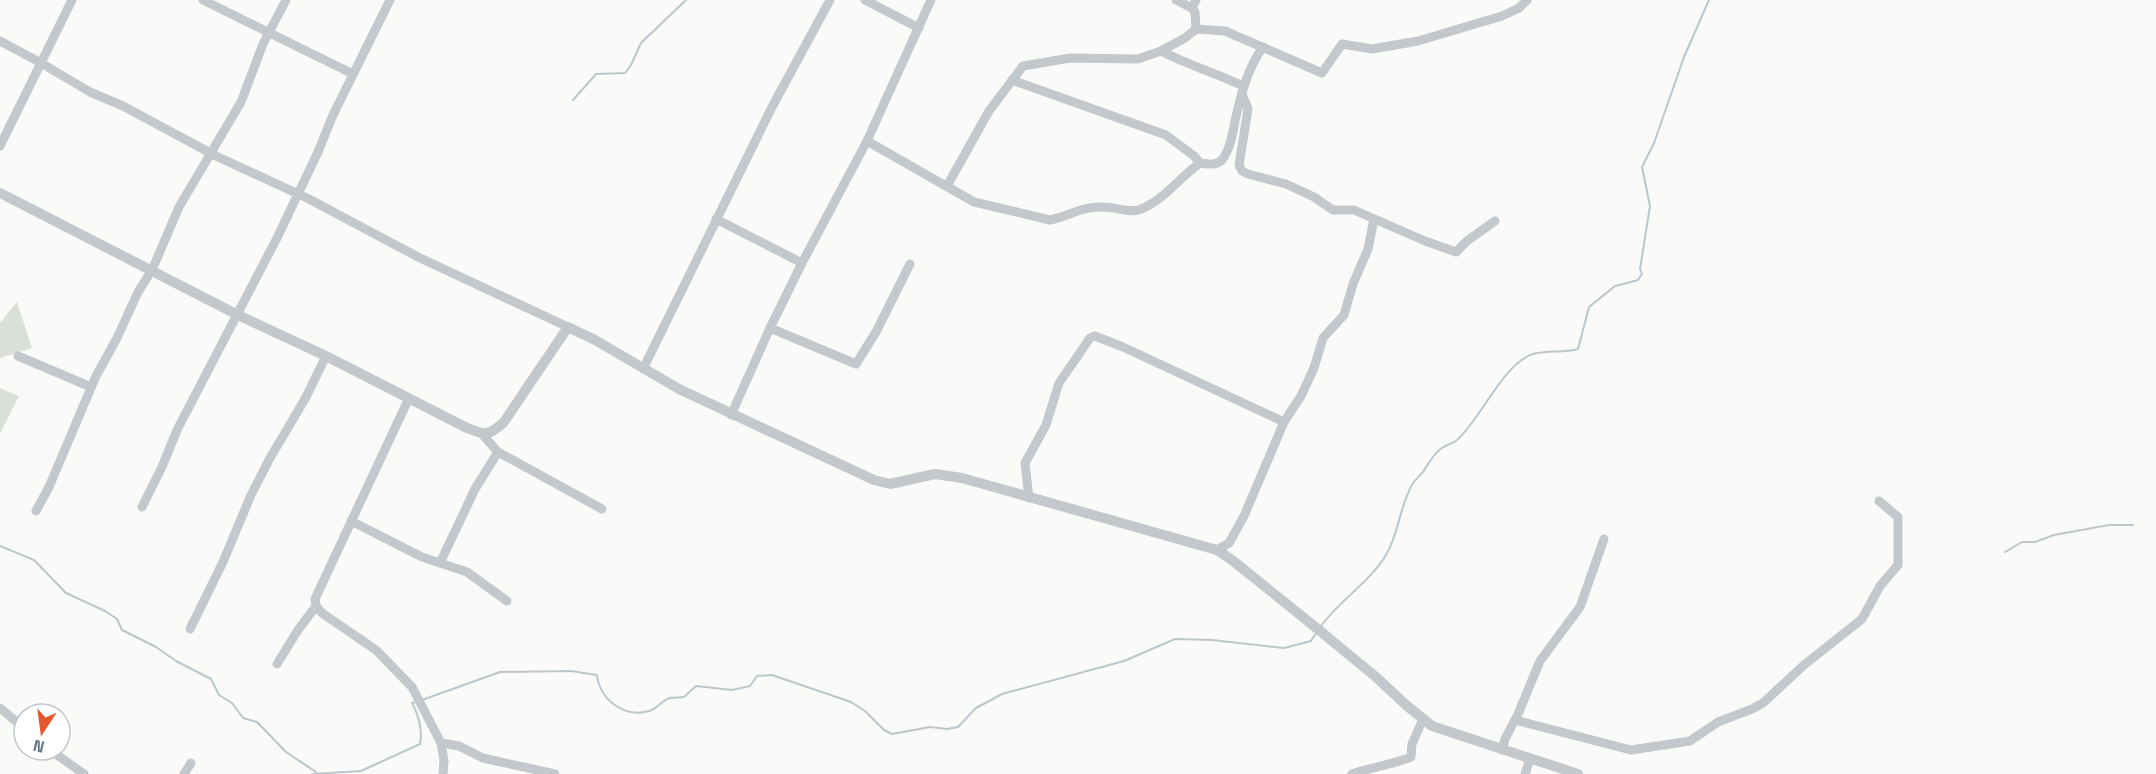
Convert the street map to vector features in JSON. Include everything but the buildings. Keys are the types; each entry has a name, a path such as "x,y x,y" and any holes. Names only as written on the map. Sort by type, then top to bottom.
{"street":[{"path":"0,146 72,0"},
{"path":"203,0 352,74"},
{"path":"36,511 49,487 91,387 138,292 152,270 179,207 241,102 263,44 286,0"},
{"path":"142,507 162,468 177,430 277,238 352,74 390,0"},
{"path":"643,369 772,107 830,0"},
{"path":"865,0 919,28"},
{"path":"731,415 802,263 867,141 931,0"},
{"path":"1176,0 1194,4 1196,29"},
{"path":"947,186 989,111 1023,66 1070,58 1138,59 1161,51 1196,29 1225,31 1322,73 1342,44 1372,49 1418,41 1502,16 1519,8 1527,0"},
{"path":"0,41 90,92 123,106 420,258 595,340 679,390 882,482 890,484 935,474 962,478 1217,550 1314,626 1423,719 1446,731 1578,774"},
{"path":"1012,80 1166,135 1200,163 1213,165 1221,161 1231,141 1242,90 1255,58 1263,47"},
{"path":"1161,51 1183,63 1220,75 1242,90 1248,109 1239,165 1242,171 1286,184 1314,197 1333,210 1354,210 1456,252 1495,221"},
{"path":"867,141 974,202 1050,220 1077,210 1103,206 1138,211 1156,202 1200,163"},
{"path":"0,193 238,315 482,434 498,452 602,509"},
{"path":"716,219 802,263"},
{"path":"1217,550 1229,543 1244,516 1284,422 1301,396 1314,368 1323,338 1344,315 1353,284 1368,249 1374,219"},
{"path":"770,328 856,364 876,332 910,264"},
{"path":"482,434 492,433 504,422 568,327"},
{"path":"1029,498 1024,463 1046,425 1059,383 1090,339 1095,336 1123,346 1284,422"},
{"path":"18,356 91,387"},
{"path":"190,629 223,562 251,495 305,399 326,356"},
{"path":"409,398 316,593 316,606 321,613 376,650 411,687 441,743 444,761 442,774"},
{"path":"440,563 475,489 498,452"},
{"path":"1515,720 1631,750 1690,741 1718,722 1757,706 1776,692 1804,665 1862,620 1880,586 1898,565 1898,517 1879,501"},
{"path":"351,520 379,537 422,557 467,572 507,601"},
{"path":"1502,750 1540,661 1580,607 1604,539"},
{"path":"277,664 316,606"},
{"path":"0,708 12,718"},
{"path":"1352,774 1411,758 1412,744 1423,719"},
{"path":"441,743 459,746 483,758 555,774"},
{"path":"1525,774 1530,759"},
{"path":"67,762 84,774"},
{"path":"184,774 191,763"}],"shaded area":[{"path":"17,302 32,348 0,358 0,323"},
{"path":"0,388 19,396 0,434"}],"waterway":[{"path":"573,100 596,74 625,73 641,43 686,0"},
{"path":"1321,626 1386,555 1394,538 1408,492 1432,457 1456,441 1467,430 1512,368 1522,359 1533,354 1578,349 1589,307 1615,286 1638,280 1642,274 1640,269 1650,206 1642,167 1654,143 1684,57 1709,0"},
{"path":"2005,552 2022,542 2035,542 2054,535 2109,525 2133,525"},
{"path":"0,546 34,560 66,593 105,611 117,619 122,630 211,679 219,695 232,703 243,718 257,722 286,752 316,772"},
{"path":"422,700 500,672 571,671 597,675 599,684 608,699 622,709 640,712 652,710 670,698 684,697 696,686 732,690 750,686 757,676 772,675 851,702 892,734 930,727 947,729 958,727 976,708 1002,694 1124,661 1175,639 1212,640 1284,648 1311,641 1316,633"},
{"path":"312,774 361,771 420,744 420,723 412,703 416,702"}]}
